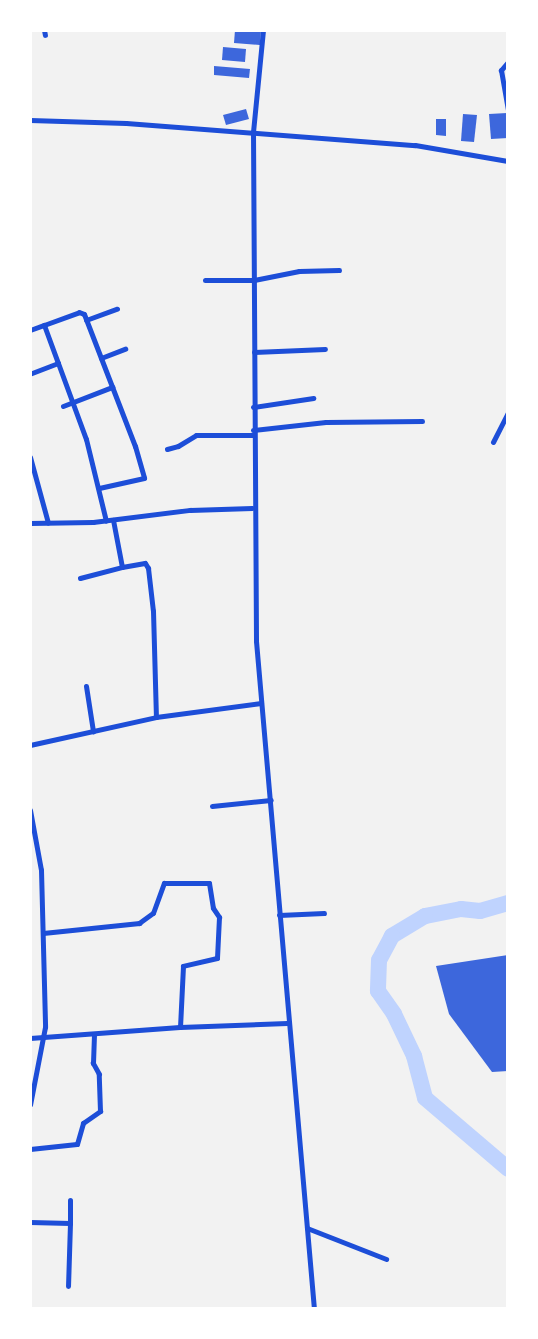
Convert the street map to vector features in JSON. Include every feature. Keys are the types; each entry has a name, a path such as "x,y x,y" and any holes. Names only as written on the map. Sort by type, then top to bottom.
{"street":[{"path":"263,30 253,132 253,508 256,641 287,1023 314,1309"},
{"path":"508,62 501,73 508,110"},
{"path":"30,120 126,122 415,145 508,161"},
{"path":"205,281 254,280 299,271 339,270"},
{"path":"86,320 117,309"},
{"path":"30,330 79,312 86,320 144,478 99,488"},
{"path":"44,325 73,402 122,567"},
{"path":"101,358 125,349"},
{"path":"254,352 325,349"},
{"path":"30,374 58,363"},
{"path":"63,406 112,387"},
{"path":"253,407 313,398"},
{"path":"493,442 508,412"},
{"path":"167,449 197,435 253,432 326,422 422,421"},
{"path":"30,457 48,523"},
{"path":"30,523 110,521 190,510 253,508"},
{"path":"80,578 145,563 148,568 153,611 156,717"},
{"path":"86,686 93,731"},
{"path":"30,745 156,717 261,703"},
{"path":"212,806 271,800"},
{"path":"30,810 41,870 44,1037 30,1105"},
{"path":"43,933 139,923 153,913 164,883 209,883 213,908 219,918 217,958 183,966 180,1027"},
{"path":"279,915 324,913"},
{"path":"30,1038 180,1027 287,1023"},
{"path":"30,1149 77,1144 83,1123 100,1111 99,1074 93,1063 94,1034"},
{"path":"68,1286 70,1200"},
{"path":"30,1222 69,1223"},
{"path":"307,1228 386,1259"}],"building":[{"path":"235,30 261,30 260,45 234,43"},
{"path":"223,47 246,49 245,62 222,60"},
{"path":"214,66 250,69 249,78 214,75"},
{"path":"246,109 249,119 226,125 223,115"},
{"path":"507,113 508,138 491,139 489,114"},
{"path":"463,114 477,115 474,142 461,141"},
{"path":"436,119 446,119 446,136 436,135"},
{"path":"508,955 508,1071 492,1072 449,1014 436,966"}],"waterway":[{"path":"508,903 480,911 461,909 425,916 392,936 379,960 378,991 394,1014 414,1056 425,1098 508,1169"}]}
